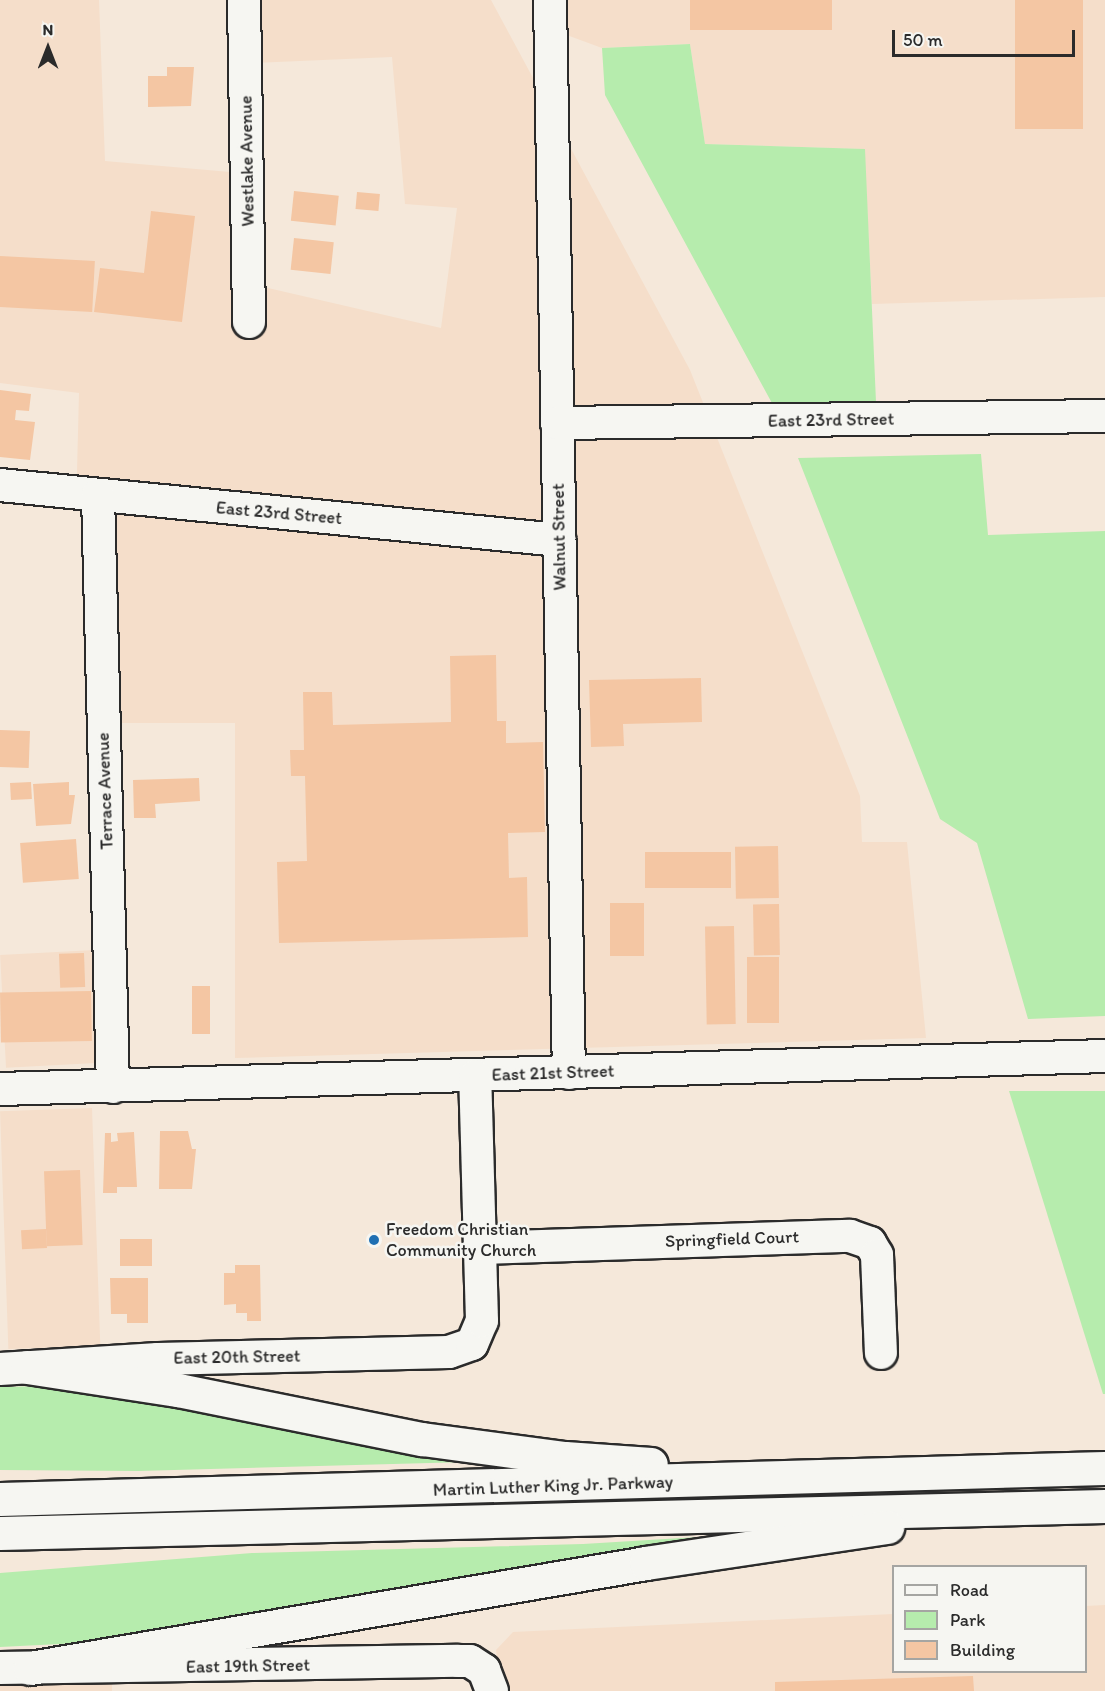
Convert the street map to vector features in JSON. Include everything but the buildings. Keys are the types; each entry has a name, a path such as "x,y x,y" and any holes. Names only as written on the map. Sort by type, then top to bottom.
{"highway":[{"path":"14,1368 178,1390 422,1439 554,1457 646,1464 976,1473"},
{"name":"Martin Luther King Jr. Parkway","path":"0,1499 1105,1468"},
{"name":"Martin Luther King Jr. Parkway","path":"0,1533 1105,1506"},
{"path":"15,1668 646,1563 864,1532 976,1508"}],"street":[{"name":"Westlake Avenue","path":"244,0 249,322"},
{"name":"Walnut Street","path":"550,0 569,1073"},
{"name":"East 23rd Street","path":"557,423 1105,416"},
{"name":"East 23rd Street","path":"0,485 559,540"},
{"name":"Terrace Avenue","path":"98,495 113,1087"},
{"name":"East 21st Street","path":"0,1089 1105,1056"},
{"path":"475,1076 482,1248"},
{"name":"Springfield Court","path":"482,1248 850,1236 870,1243 877,1255 881,1353"},
{"name":"East 20th Street","path":"14,1368 158,1359 449,1352 472,1344 482,1322 482,1248"},
{"name":"East 19th Street","path":"15,1668 458,1660 478,1665 490,1684"}],"shaded area":[{"path":"0,0 99,0 105,161 230,172 233,280 441,328 457,208 405,204 392,57 230,64 229,0 491,0 690,370 860,796 862,842 907,842 926,1038 235,1058 235,723 117,723 113,515 76,510 79,393 0,383"},
{"path":"544,0 1105,0 1105,297 872,304 864,149 705,144 690,44 602,48 545,27"},
{"path":"95,950 101,1063 6,1068 0,955"},
{"path":"92,1108 100,1346 8,1349 0,1111"},
{"path":"1105,1605 1105,1691 501,1691 496,1650 513,1632 892,1614 892,1673 1087,1673 1087,1606"},
{"path":"112,1681 112,1691 0,1691 0,1684"}],"green space":[{"path":"690,44 705,144 865,149 876,402 773,405 605,95 602,48"},
{"path":"981,454 988,535 1105,531 1105,1016 1028,1019 977,843 940,819 798,458"},
{"path":"1009,1091 1105,1091 1105,1394 1103,1394"},
{"path":"50,1386 104,1390 467,1462 138,1471 0,1470 0,1387"},
{"path":"731,1535 80,1643 0,1647 0,1573 252,1553 583,1544"}],"place":[{"name":"Freedom Christian Community Church","path":"374,1240"}]}
